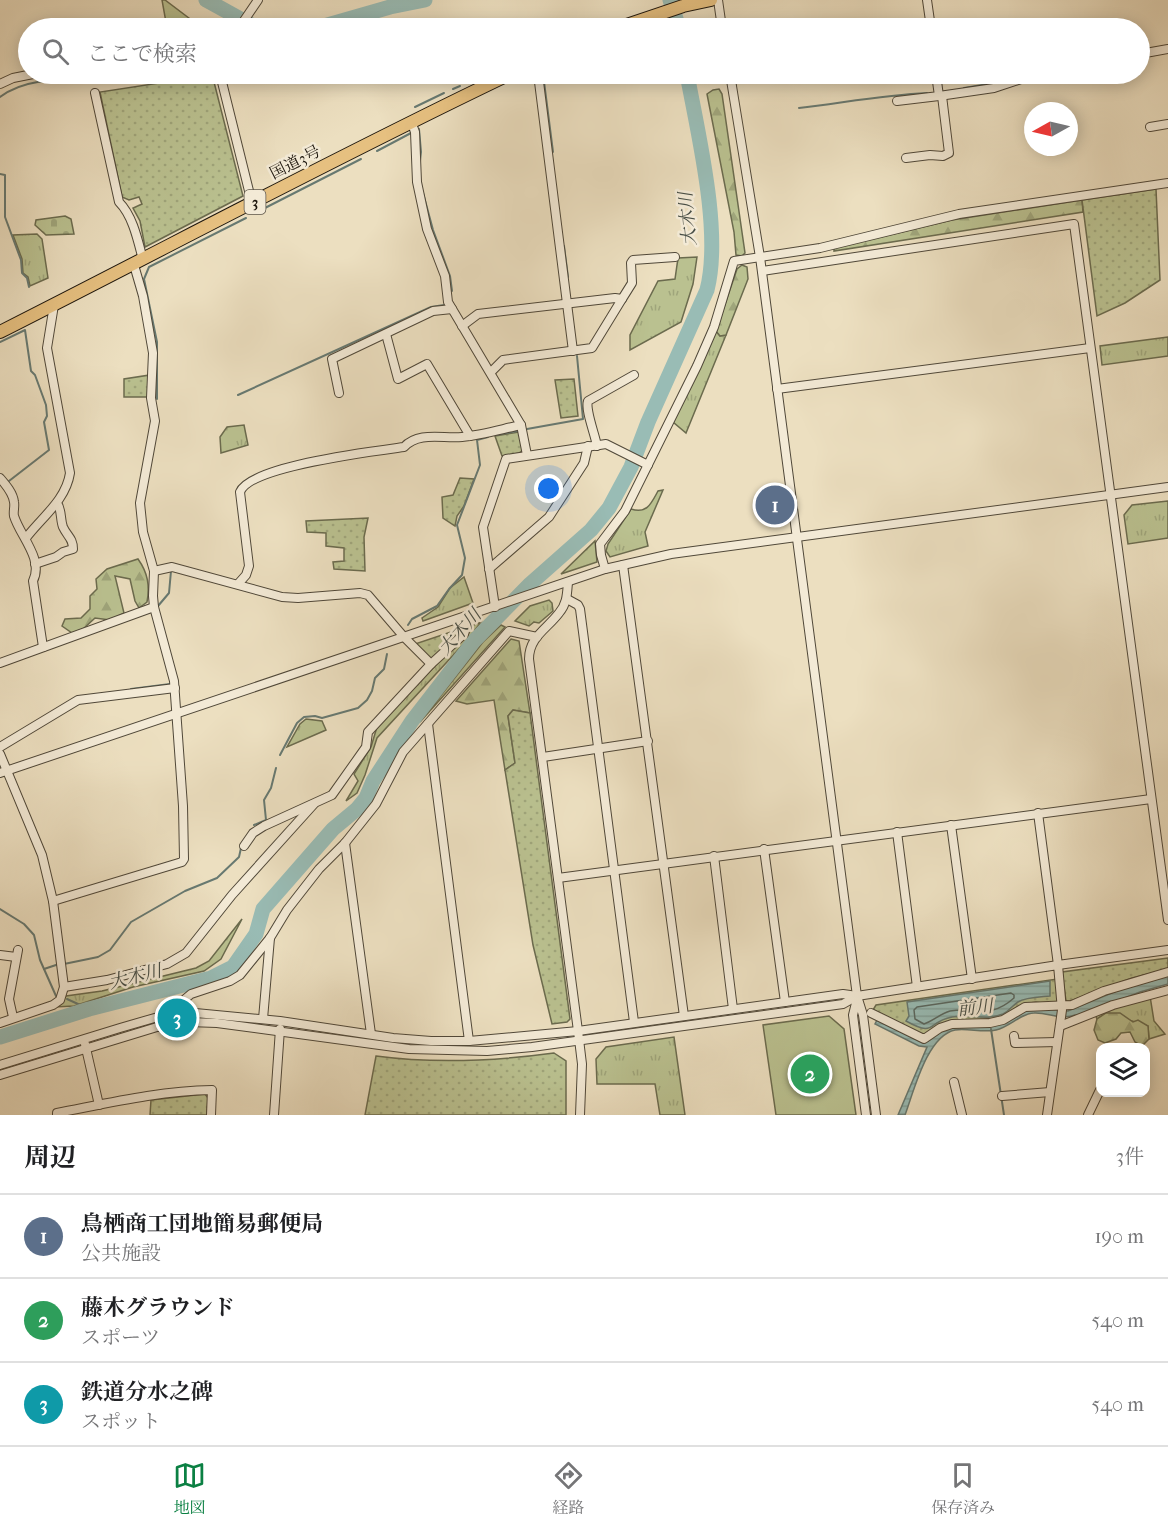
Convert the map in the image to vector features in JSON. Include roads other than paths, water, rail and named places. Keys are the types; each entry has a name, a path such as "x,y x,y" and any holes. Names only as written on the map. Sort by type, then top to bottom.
{"highway":[{"path":"648,18 683,6 711,0"},
{"name":"国道3号","path":"0,332 411,121 489,84"}],"street":[{"path":"247,18 258,0"},
{"path":"718,0 721,18"},
{"path":"927,0 929,18"},
{"path":"1150,52 1168,49"},
{"path":"0,84 18,77"},
{"path":"222,84 252,203"},
{"path":"539,84 573,351"},
{"path":"732,84 762,271 857,996 863,1015 876,1115"},
{"path":"906,158 930,154 944,156 949,153 938,84"},
{"path":"897,101 994,88 1006,84"},
{"path":"53,901 182,862 184,859 175,688 154,607 154,571 143,532 140,503 155,421 151,398 153,353 135,233 124,206 120,202 95,93"},
{"path":"411,121 415,132 417,182 428,229 446,276 448,302 521,425 527,455"},
{"path":"1150,128 1168,124"},
{"path":"605,569 600,544 625,511 714,327 734,261 820,248 959,214 1168,183"},
{"path":"762,271 1074,224 1168,920"},
{"path":"490,372 503,360 589,349 595,345 632,283 631,263 633,260 675,257"},
{"path":"462,326 478,314 622,299"},
{"path":"26,538 57,502 68,485 70,473 47,348 54,305"},
{"path":"339,393 332,358 433,311 452,309"},
{"path":"386,334 398,379 427,364 470,436"},
{"path":"777,389 1090,348"},
{"path":"489,569 549,517 584,463 593,446 594,429 586,407 588,401 634,375"},
{"path":"238,584 246,575 249,566 240,492 246,483 282,469 320,460 404,447 413,440 432,436 470,436 521,425"},
{"path":"495,607 483,527 506,459 606,444 646,464"},
{"path":"0,478 11,493 14,501 14,515 26,538 35,564 33,581 43,646"},
{"path":"4,771 605,569 671,554 1168,487"},
{"path":"35,564 73,549 73,540 63,526 60,506 57,502"},
{"path":"624,565 684,1016"},
{"path":"154,571 171,567 282,597 298,598 360,592 368,595 431,664"},
{"path":"568,582 567,599 560,613 537,637 529,649 529,659 579,1035 582,1064 580,1115"},
{"path":"567,599 578,605 580,609 634,1022"},
{"path":"0,663 154,607"},
{"path":"244,846 253,833 264,826 332,795 366,747 368,732 431,664 464,634 466,628 463,618"},
{"path":"185,1012 185,999 191,994 230,981 240,975 270,938 287,910 319,869 345,843 376,804 403,752 509,631 537,637"},
{"path":"0,747 78,700 175,688"},
{"path":"428,724 469,1041"},
{"path":"543,757 648,741"},
{"path":"0,754 4,771 42,855 53,901 64,987 60,1000 53,1005 0,1023"},
{"path":"558,878 1151,798"},
{"path":"64,987 107,980 157,967 186,953 232,895 314,804"},
{"path":"1038,813 1058,965 1061,1015 1047,1115"},
{"path":"951,825 972,979"},
{"path":"897,832 917,987"},
{"path":"345,843 371,1034"},
{"path":"764,849 785,1002"},
{"path":"714,856 733,1009"},
{"path":"263,1019 270,938"},
{"path":"0,1065 157,1027 188,1022 217,1023 409,1049 488,1051 521,1048 634,1022 843,994 857,996 1168,950"},
{"path":"0,955 17,954 9,999 13,1017"},
{"path":"1061,1015 1072,1005 1104,991 1168,972"},
{"path":"871,1013 924,1039 940,1028 952,1024 990,1023 1003,1020 1025,1007 1061,1015 1113,1005 1168,990"},
{"path":"0,1075 158,1017 185,1012 280,1021 430,1041 469,1041 579,1035 832,1006 843,1004 857,996"},
{"path":"857,996 853,1015 866,1115"},
{"path":"274,1115 280,1021"},
{"path":"1014,1036 1015,1043 1057,1042"},
{"path":"85,1044 99,1105"},
{"path":"954,1082 962,1115"},
{"path":"57,1115 57,1113 181,1091 212,1090 211,1115"},
{"path":"1002,1096 1050,1092"},
{"path":"1088,1115 1097,1097"}],"water":[{"path":"1168,976 1168,984 1140,992 1076,1017 1075,1015 1060,1017 1039,1013 1029,1014 996,1030 955,1030 945,1034 929,1053 917,1079 905,1115 898,1115 927,1047 919,1046 875,1024 877,1020 922,1042 928,1041 949,1026 984,1026 1025,1009 1068,1011 1119,990"},
{"name":"前川","path":"1050,981 1050,996 1021,1000 1005,1013 997,1016 952,1017 927,1029 906,1021 909,1016 907,1002"}],"waterway":[{"path":"206,0 239,18"},
{"path":"352,18 425,0"},
{"name":"大木川","path":"670,0 676,18"},
{"path":"0,97 28,84"},
{"path":"544,84 553,152"},
{"name":"大木川","path":"0,1037 89,1009 211,978 233,967 256,934 263,909 333,829 357,809 366,798 373,781 412,721 474,641 530,584 591,530 609,508 631,467 648,422 707,290 711,267 710,212 689,84"},
{"path":"964,88 988,84"},
{"path":"453,89 460,86"},
{"path":"415,107 444,93"},
{"path":"799,108 927,93"},
{"path":"419,129 420,161"},
{"path":"377,151 411,133"},
{"path":"261,210 361,159"},
{"path":"0,174 5,175 5,217 21,260 22,273 27,278 29,287"},
{"path":"423,193 433,230 450,276 452,291"},
{"path":"157,399 157,342 144,279 149,267 246,218"},
{"path":"564,246 568,277"},
{"path":"238,395 431,307 444,305"},
{"path":"0,342 25,330 31,371 35,375 46,405 47,416 44,422 49,450 9,481"},
{"path":"527,429 583,419 577,356"},
{"path":"495,435 517,431"},
{"path":"408,625 412,619 437,606 462,575 465,558 457,525 480,465 477,440 488,437"},
{"path":"158,606 169,593 171,571"},
{"path":"280,755 297,723 304,717 322,718 358,708 367,700 375,678 384,669 387,654"},
{"path":"131,689 170,684"},
{"path":"254,825 266,820 264,800 271,788 276,768"},
{"path":"64,964 98,957 110,950 131,922 185,891 217,878 239,857 241,848"},
{"path":"0,909 24,924 34,935 40,960 56,996"},
{"path":"44,969 56,965"},
{"path":"67,999 89,1009"},
{"path":"991,1029 1004,1115"}],"place":[{"name":"鳥栖商工団地簡易郵便局","path":"775,505"},
{"name":"鉄道分水之碑","path":"177,1018"},
{"name":"藤木グラウンド","path":"810,1074"}]}
